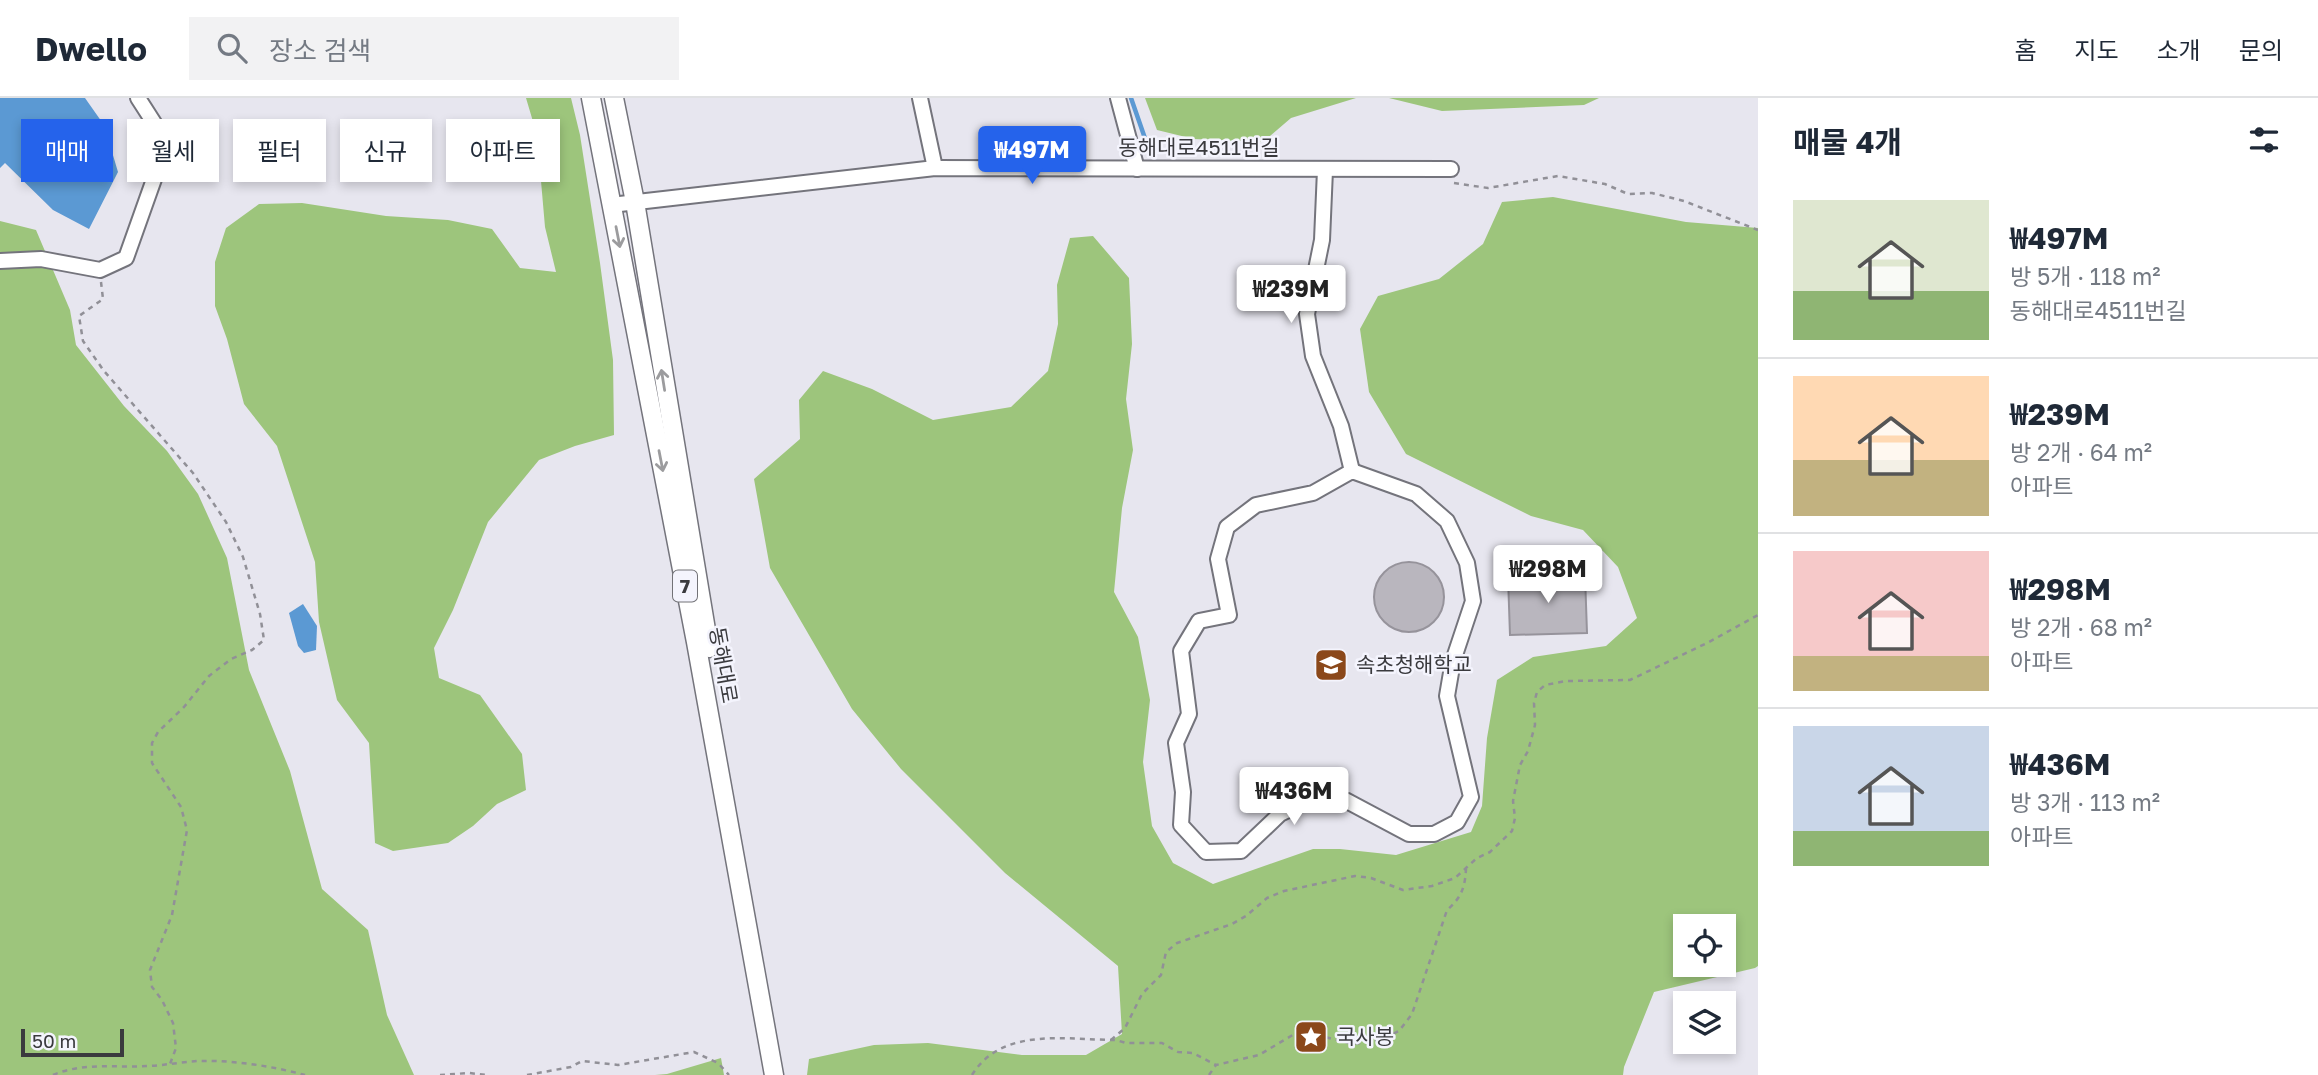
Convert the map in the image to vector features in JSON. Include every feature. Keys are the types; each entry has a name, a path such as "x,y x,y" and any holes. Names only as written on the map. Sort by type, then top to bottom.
{"main road":[{"name":"동해대로","path":"591,98 696,642 774,1075"},
{"name":"동해대로","path":"614,98 635,202 691,550 785,1075"}],"street":[{"path":"0,261 41,259 100,270 126,258 164,151 156,126 138,98"},
{"path":"920,98 936,168"},
{"path":"1118,98 1137,169"},
{"name":"동해대로4511번길","path":"611,205 936,168 1451,169"},
{"path":"1325,170 1322,240 1307,314 1313,356 1341,426 1352,471"},
{"path":"1352,471 1416,494 1447,521 1467,563 1473,601 1453,661 1447,696 1471,797 1457,822 1434,834 1409,834 1348,801 1317,796 1280,814 1241,851 1206,852 1181,825 1184,792 1176,743 1189,714 1181,651 1199,621 1229,615 1218,559 1227,527 1256,505 1313,493 1352,471"}],"path":[{"path":"1433,169 1457,185 1478,188 1499,187 1558,176 1605,184 1628,194 1652,193 1684,201 1758,230"},
{"path":"100,270 103,299 79,316 83,341 104,371 193,473 226,522 243,557 260,614 264,640 252,650 231,659 209,676 184,707 158,732 152,743 152,763 181,807 187,830 172,915 150,970 152,987 167,1009 174,1031 176,1048 170,1064"},
{"path":"1111,1040 1125,1028 1142,994 1161,975 1166,951 1177,943 1232,924 1275,894 1355,876 1371,878 1403,890 1432,886 1455,878 1477,858 1490,852 1512,831 1515,818 1513,801 1520,765 1528,751 1535,725 1534,703 1537,692 1545,685 1566,681 1630,680 1758,615"},
{"path":"1209,1075 1216,1065 1259,1055 1296,1033 1309,1032 1353,1044 1380,1040 1399,1031 1412,1014 1447,910 1456,902 1466,885 1466,869"},
{"path":"972,1075 985,1058 996,1050 1028,1039 1162,1042 1178,1052 1193,1052 1216,1065"},
{"path":"527,1075 570,1067 582,1061 618,1065 694,1052 718,1063 729,1075"},
{"path":"53,1075 97,1066 199,1061 242,1063 305,1075"},
{"path":"440,1075 486,1075"}],"green space":[{"path":"526,98 571,98 580,135 613,360 614,435 539,460 488,522 453,610 434,648 439,678 480,695 522,754 526,790 497,804 473,826 448,843 393,851 375,843 369,743 337,700 319,622 315,562 277,446 244,404 227,339 215,306 215,262 226,228 259,204 302,203 386,216 448,220 492,229 520,268 556,272 545,227 541,182 560,182 560,119 532,119"},
{"path":"1145,98 1356,98 1291,118 1263,142 1194,139 1157,130"},
{"path":"1389,98 1599,98 1584,105 1442,111"},
{"path":"1553,197 1686,222 1758,228 1758,966 1736,973 1736,914 1673,914 1673,977 1717,977 1654,992 1623,1075 807,1075 809,1059 874,1045 928,1043 1022,1055 1086,1055 1122,1034 1118,966 1005,873 901,769 852,709 770,568 754,479 800,439 799,400 823,371 872,389 933,420 1011,407 1048,371 1058,324 1057,285 1070,238 1093,236 1129,278 1132,344 1126,399 1133,450 1122,508 1114,592 1138,637 1150,700 1143,762 1152,826 1173,863 1213,884 1313,849 1396,855 1471,832 1482,806 1487,738 1497,680 1533,657 1606,646 1637,618 1618,567 1583,530 1531,516 1406,454 1369,392 1360,329 1378,296 1439,279 1483,244 1502,202"},
{"path":"0,221 36,230 70,310 76,345 124,406 167,451 198,494 227,558 249,670 290,771 322,889 368,930 387,1015 414,1075 0,1075"},
{"path":"721,1058 724,1075 655,1075 667,1074"}],"water":[{"path":"0,98 85,98 100,119 21,119 21,179 5,163 0,168"},
{"path":"113,155 118,172 113,182"},
{"path":"24,182 113,182 89,229 53,210"},
{"path":"303,604 317,626 316,650 304,653 298,646 289,613"}],"building":[{"path":"1416,562 1429,568 1438,577 1442,583 1442,611 1434,622 1423,630 1402,632 1384,622 1376,611 1374,590 1384,572 1395,564"},
{"path":"1585,575 1587,633 1510,635 1508,577"}],"waterway":[{"path":"1131,98 1148,147"}],"place":[{"name":"속초청해학교","path":"1331,665"},
{"name":"국사봉","path":"1311,1037"}]}
